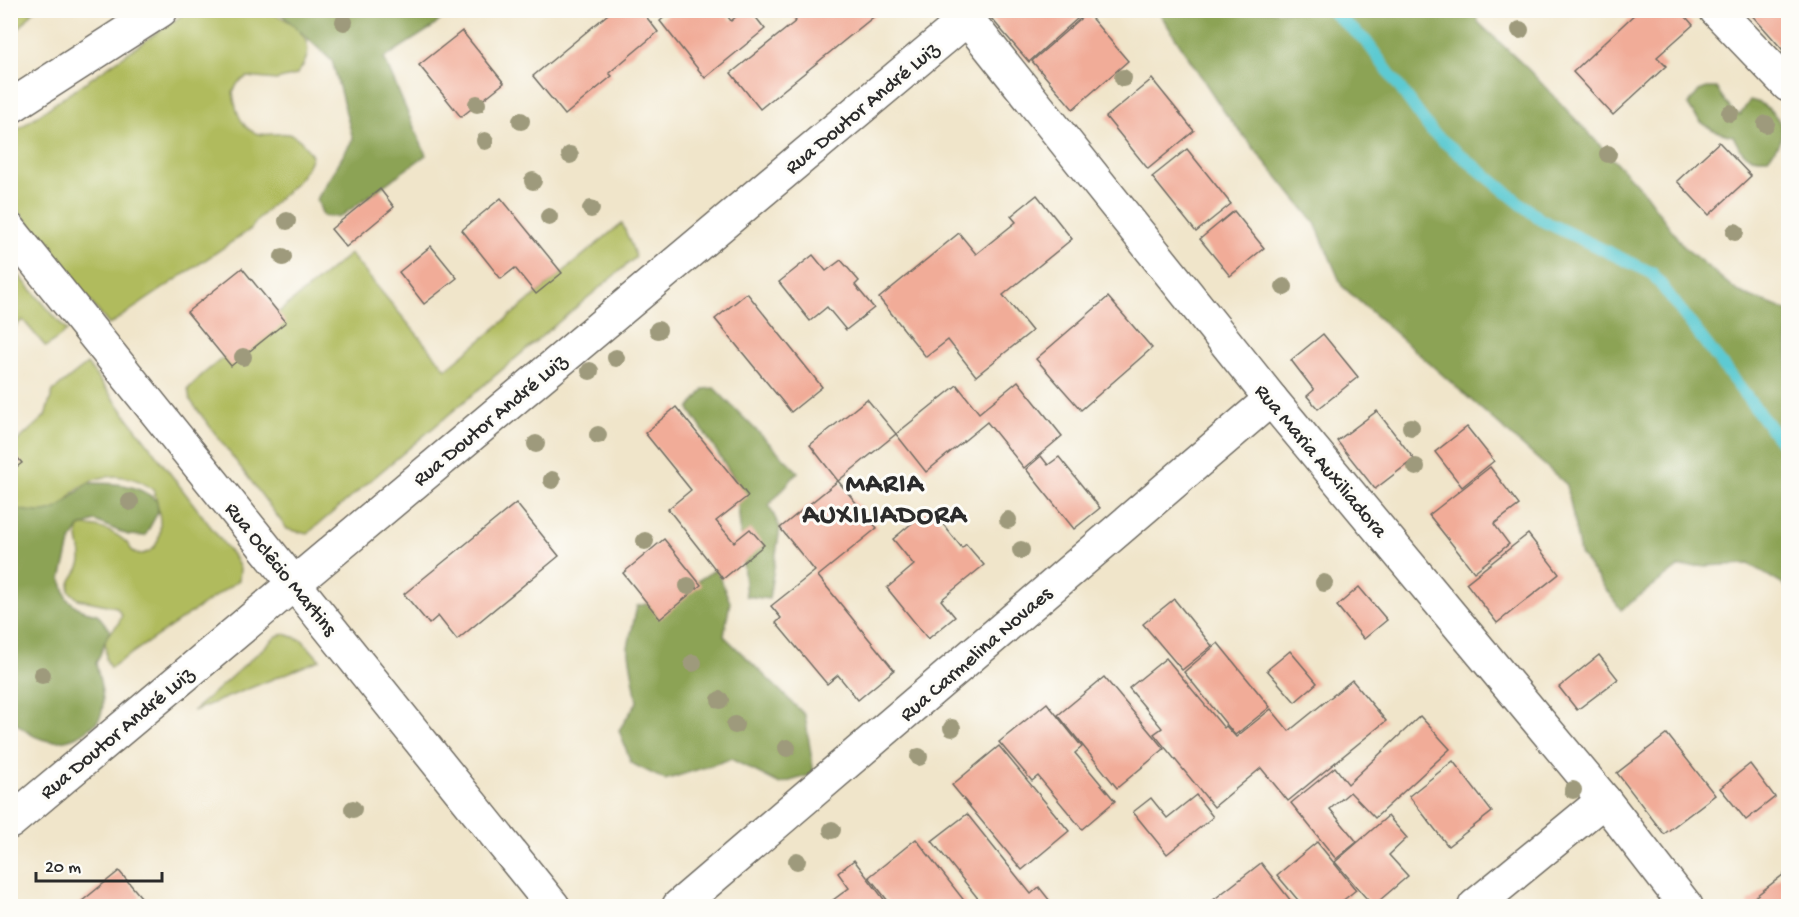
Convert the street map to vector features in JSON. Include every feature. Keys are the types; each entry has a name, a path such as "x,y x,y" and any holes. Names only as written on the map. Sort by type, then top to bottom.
{"street":[{"path":"19,100 161,10"},
{"path":"1716,10 1788,85"},
{"name":"Rua Maria Auxiliadora","path":"964,14 1271,399 1604,800 1686,906"},
{"name":"Rua Doutor André Luiz","path":"10,822 964,14"},
{"name":"Rua Oclêcio Martins","path":"10,230 553,906"},
{"name":"Rua Carmelina Novaes","path":"679,906 1271,399"},
{"path":"1475,906 1604,800"}],"green space":[{"path":"233,9 264,12 291,23 302,34 308,50 303,65 296,75 276,80 247,77 238,83 233,92 237,112 248,128 260,134 293,135 312,156 300,177 266,210 251,229 109,325 11,202 10,135 188,11"},
{"path":"10,11 34,11 11,38"},
{"path":"278,11 450,11 433,27 384,58 426,155 340,217 323,216 317,199 353,139 332,61"},
{"path":"1158,11 1473,11 1479,23 1529,70 1644,192 1684,247 1737,291 1788,311 1788,588 1749,564 1678,567 1621,610 1580,554 1567,485 1342,286 1315,223 1225,113"},
{"path":"1716,88 1732,111 1740,115 1750,100 1768,108 1773,113 1780,124 1781,137 1768,158 1755,158 1742,152 1733,136 1712,129 1697,117 1688,105 1699,91"},
{"path":"622,223 636,257 307,534 287,529 190,400 188,389 203,374 350,254 446,369"},
{"path":"10,265 67,331 46,347 23,320 11,330"},
{"path":"87,364 236,560 240,569 239,580 110,668 106,659 105,638 118,624 122,615 116,607 78,599 69,591 70,583 81,560 79,527 91,526 110,531 126,542 135,553 148,552 158,541 160,533 158,506 154,491 134,479 110,476 87,483 77,489 59,514 11,515 11,447 45,416 53,391"},
{"path":"714,388 798,472 769,505 780,528 769,599 746,596 736,481 689,409 704,389"},
{"path":"88,483 133,487 157,501 158,512 145,536 128,535 95,521 79,527 70,543 61,579 67,599 81,610 97,614 110,630 96,663 103,699 99,719 81,734 61,741 52,741 26,731 11,718 11,508 47,512 61,505"},
{"path":"716,569 730,602 724,636 805,715 814,774 780,784 731,759 665,780 631,763 619,730 637,702 628,647 637,606 671,598"},
{"path":"285,634 302,640 320,660 193,711 277,636"}],"building":[{"path":"613,10 641,10 658,32 609,73 612,76 565,115 533,76"},
{"path":"673,10 723,10 731,21 744,10 750,10 765,29 705,78 660,21"},
{"path":"787,10 882,10 760,109 731,73 796,21"},
{"path":"999,10 1087,10 1029,62 991,18"},
{"path":"1639,10 1680,10 1693,25 1657,57 1666,66 1613,115 1573,72"},
{"path":"1747,10 1788,10 1788,56 1768,33"},
{"path":"1087,13 1128,61 1073,109 1032,61"},
{"path":"462,31 504,83 461,117 419,65"},
{"path":"1152,79 1194,131 1148,169 1106,117"},
{"path":"1719,142 1751,176 1709,215 1677,181"},
{"path":"1187,149 1231,204 1196,232 1152,177"},
{"path":"380,189 394,207 346,247 331,229"},
{"path":"1037,195 1072,239 1003,295 1032,331 976,376 948,340 926,357 879,298 959,233 976,254 1016,222 1011,216"},
{"path":"501,198 562,273 536,294 515,268 501,279 462,230"},
{"path":"1234,211 1264,248 1230,276 1200,239"},
{"path":"431,246 457,278 424,304 399,272"},
{"path":"813,255 826,271 841,260 859,281 855,285 874,308 846,330 827,307 810,321 779,282"},
{"path":"242,268 286,322 231,366 187,312"},
{"path":"747,293 822,387 791,412 715,319"},
{"path":"1108,297 1152,348 1081,410 1036,359"},
{"path":"1323,334 1358,377 1318,409 1307,396 1314,390 1291,360"},
{"path":"1018,381 1062,436 1024,468 987,422 926,472 896,434 957,385 979,413"},
{"path":"867,399 896,434 838,481 810,445"},
{"path":"676,407 748,496 716,521 734,542 750,529 764,545 723,579 668,509 691,490 645,433"},
{"path":"1377,411 1414,459 1375,489 1337,441"},
{"path":"1467,427 1494,461 1462,487 1435,452"},
{"path":"10,449 22,463 10,472"},
{"path":"1041,456 1048,465 1059,457 1100,508 1074,529 1026,469"},
{"path":"1490,467 1519,505 1494,524 1509,544 1474,572 1429,515"},
{"path":"838,481 877,528 818,576 894,670 858,700 838,675 827,684 776,623 781,618 771,606 815,571 780,528"},
{"path":"516,503 559,556 457,640 438,616 429,624 404,594"},
{"path":"930,508 962,548 966,544 984,565 941,600 955,617 928,639 887,588 914,565 893,539"},
{"path":"1528,534 1559,574 1497,623 1466,583"},
{"path":"664,539 701,585 660,619 623,573"},
{"path":"1359,587 1387,620 1364,639 1337,606"},
{"path":"1174,599 1212,646 1182,670 1143,624"},
{"path":"1218,643 1270,707 1235,735 1184,672"},
{"path":"1290,651 1317,683 1295,702 1267,670"},
{"path":"1599,655 1618,679 1577,710 1559,687"},
{"path":"1166,658 1224,728 1226,726 1236,737 1271,709 1289,731 1352,680 1386,721 1288,801 1261,768 1214,807 1154,734 1162,728 1129,688"},
{"path":"1104,677 1164,749 1117,788 1058,715"},
{"path":"1047,703 1082,747 1075,753 1115,801 1082,829 1038,776 1032,781 999,742"},
{"path":"1420,716 1450,749 1375,818 1350,792 1330,809 1357,842 1336,859 1291,803 1335,767 1348,784"},
{"path":"1667,734 1715,795 1664,834 1617,773"},
{"path":"999,746 1069,831 1022,870 952,785"},
{"path":"1453,761 1492,812 1448,846 1409,796"},
{"path":"1750,764 1775,797 1746,820 1720,788"},
{"path":"1196,795 1213,817 1167,854 1133,812 1151,798 1167,818"},
{"path":"967,814 1031,894 1039,887 1054,906 984,906 932,841"},
{"path":"1388,816 1407,838 1389,855 1408,876 1373,906 1335,862"},
{"path":"916,839 966,903 962,906 892,906 869,877"},
{"path":"1317,842 1356,890 1336,906 1303,906 1277,875"},
{"path":"854,860 889,906 825,906 849,888 838,873"},
{"path":"1261,863 1295,906 1217,906 1212,901"},
{"path":"119,871 141,897 135,902 139,906 76,906"},
{"path":"1788,871 1788,905 1750,906 1747,903"}],"waterway":[{"path":"1330,10 1366,41 1432,132 1541,220 1652,273 1788,451"}],"district":[{"name":"MARIA AUXILIADORA","path":"885,498"}]}
